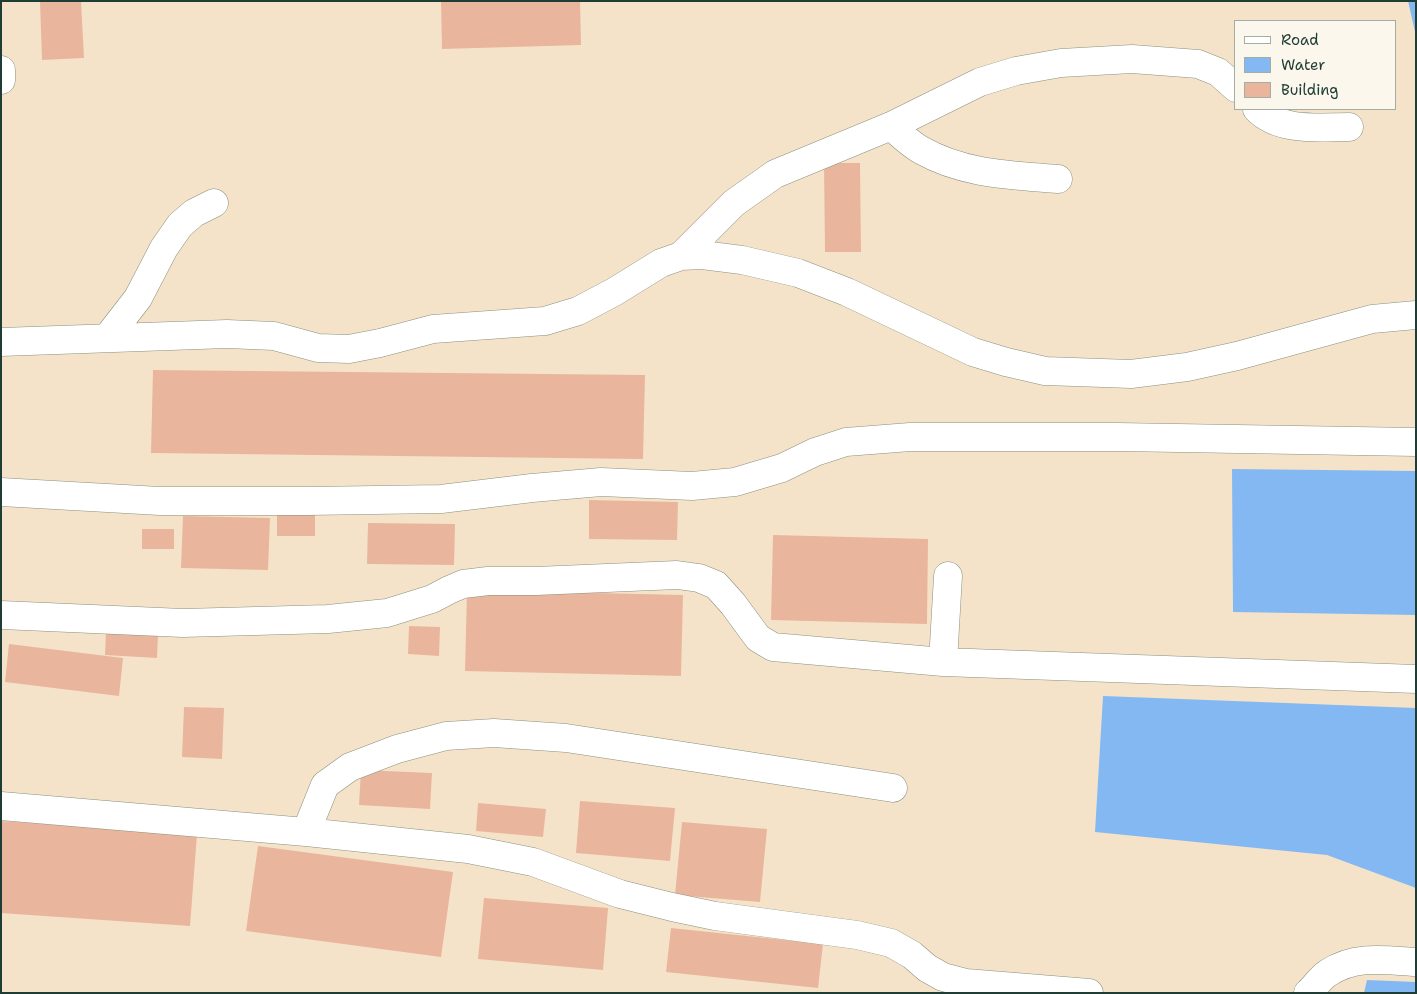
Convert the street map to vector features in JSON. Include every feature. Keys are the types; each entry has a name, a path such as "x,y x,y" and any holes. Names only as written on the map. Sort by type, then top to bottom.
{"street":[{"path":"681,256 734,203 775,174 891,126 980,82 1016,71 1061,63 1132,60 1198,64 1218,72 1234,86"},
{"path":"1,70 1,80"},
{"path":"1258,110 1277,121 1298,127 1349,127"},
{"path":"891,126 919,149 950,164 995,174 1058,179"},
{"path":"107,338 138,298 164,248 180,225 194,212 214,203"},
{"path":"1,342 227,334 274,336 318,348 349,349 433,329 504,325 553,318 578,311 614,292 661,263 681,256 702,255 742,260 798,273 847,292 973,352 1045,371 1131,374 1187,367 1237,356 1372,319 1416,315"},
{"path":"1,492 160,501 308,501 441,499 601,482 692,486 735,482 782,468 815,452 846,442 910,437 1118,437 1416,442"},
{"path":"1,615 183,623 328,619 388,613 432,599 464,584 488,581 536,581 677,575 699,578 716,585 733,604 758,638 773,647 943,662 1416,679"},
{"path":"943,662 948,576"},
{"path":"306,832 325,786 350,767 398,749 446,736 494,733 566,738 893,788"},
{"path":"1,806 306,832 468,849 533,862 620,894 672,907 715,916 857,935 890,943 912,955 943,977 966,983 1089,993"},
{"path":"1308,993 1326,974 1347,962 1373,959 1416,962"}],"water":[{"path":"1408,1 1416,1 1416,36"},
{"path":"1232,469 1416,471 1416,615 1233,612"},
{"path":"1103,696 1416,708 1416,888 1327,855 1095,832"},
{"path":"1367,980 1416,982 1416,993 1364,993"}],"building":[{"path":"40,1 81,1 84,58 42,60"},
{"path":"441,1 580,1 581,45 442,49"},
{"path":"824,163 860,163 861,252 825,252"},
{"path":"153,370 645,375 643,459 151,453"},
{"path":"589,500 678,502 677,540 589,539"},
{"path":"277,514 315,514 315,536 277,536"},
{"path":"183,516 270,518 268,570 181,568"},
{"path":"368,523 455,524 454,565 367,564"},
{"path":"142,529 174,529 174,549 142,549"},
{"path":"773,535 928,539 927,624 771,620"},
{"path":"467,590 683,595 681,676 465,671"},
{"path":"409,626 440,627 439,656 408,654"},
{"path":"106,631 158,634 157,658 105,655"},
{"path":"9,644 123,658 119,696 5,682"},
{"path":"184,707 224,708 222,759 182,757"},
{"path":"361,770 432,773 430,809 359,805"},
{"path":"580,801 675,808 670,861 576,853"},
{"path":"478,803 546,809 543,837 476,831"},
{"path":"1,821 197,834 190,926 1,913"},
{"path":"682,822 767,829 760,902 675,895"},
{"path":"258,846 453,872 441,957 246,931"},
{"path":"484,898 608,908 603,970 478,959"},
{"path":"671,928 823,944 818,988 666,972"}]}
